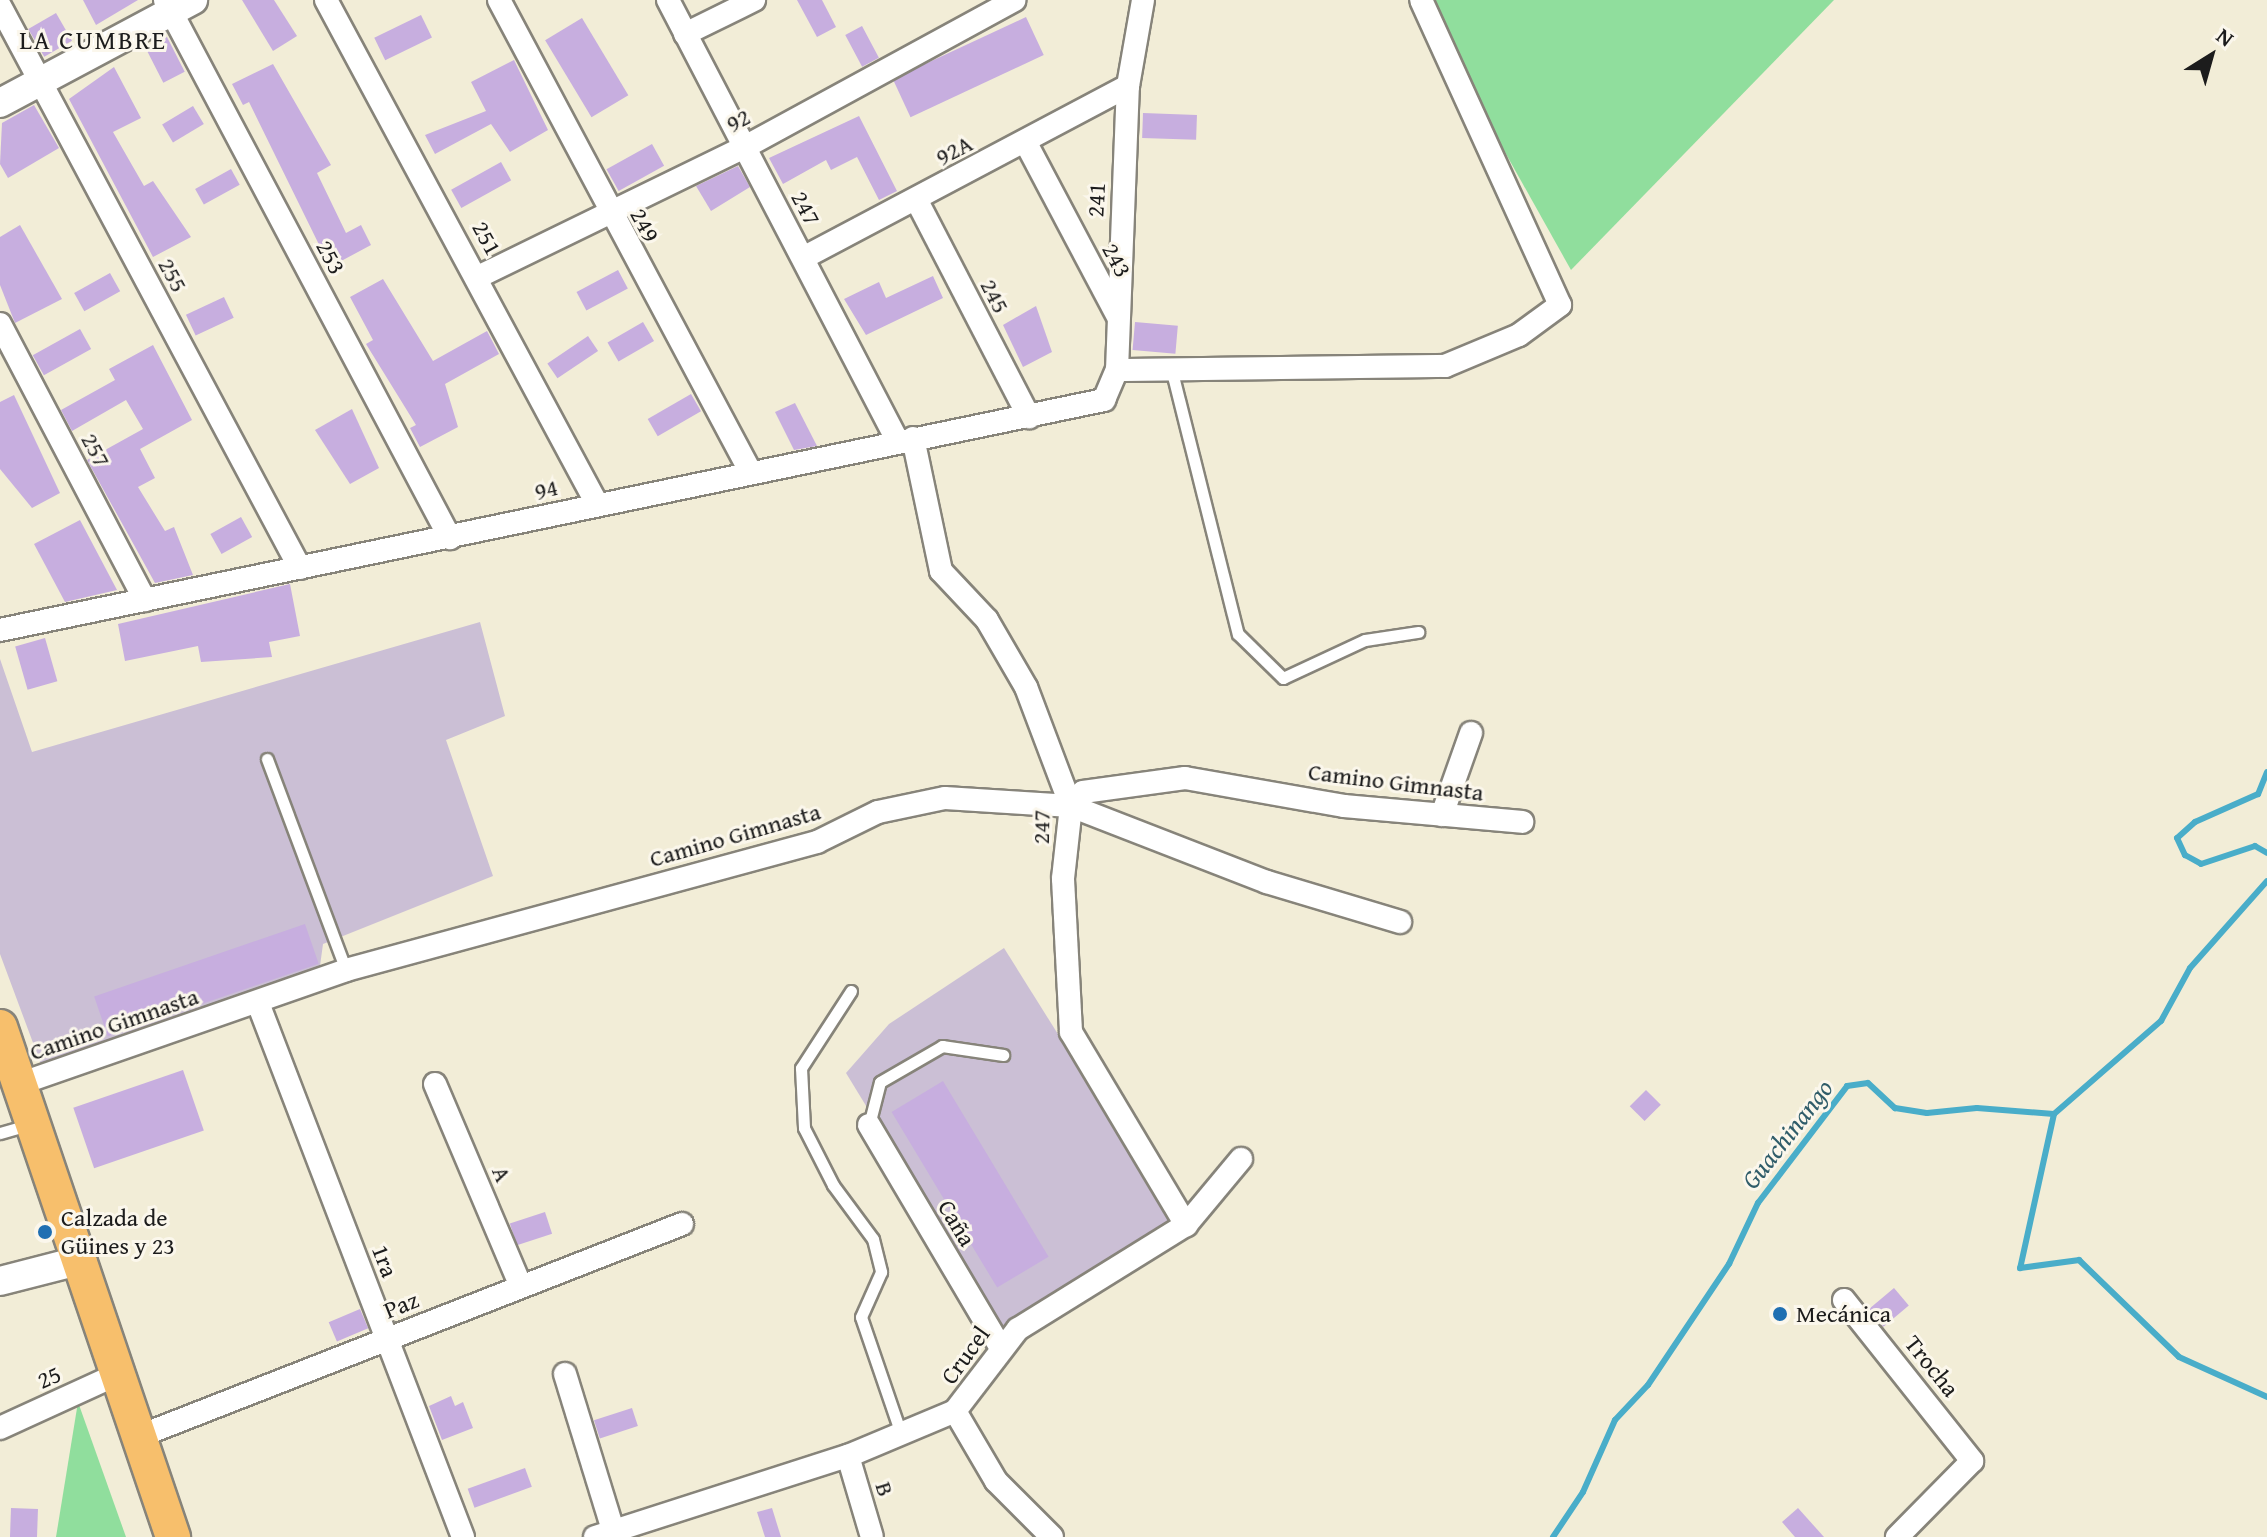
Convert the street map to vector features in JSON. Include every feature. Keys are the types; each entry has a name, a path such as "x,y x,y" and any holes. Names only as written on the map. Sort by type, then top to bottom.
{"main road":[{"path":"1,1033 36,1123 173,1537"}],"street":[{"name":"251","path":"326,0 478,277 597,504"},
{"name":"249","path":"499,0 608,211 751,473"},
{"name":"247","path":"668,0 803,258 905,439 941,571 987,620 1026,687 1071,806 1063,879 1071,1032 1186,1225"},
{"path":"685,34 754,0"},
{"name":"92","path":"478,277 608,211 745,147 1015,0"},
{"name":"241","path":"1104,400 1117,370 1128,86 1143,0"},
{"path":"1117,370 1445,366 1519,335 1560,305 1421,0"},
{"path":"0,103 41,83 177,4"},
{"name":"253","path":"177,4 450,538"},
{"name":"255","path":"0,6 300,568"},
{"name":"92A","path":"803,258 1026,143 1128,86"},
{"name":"243","path":"1026,143 1117,316"},
{"name":"245","path":"916,199 1029,417"},
{"name":"257","path":"0,324 145,600"},
{"name":"94","path":"0,630 450,538 905,439 1104,400"},
{"path":"1442,815 1471,733"},
{"name":"Camino Gimnasta","path":"22,1083 346,970 817,842 878,812 945,798 1071,806 1083,792 1185,778 1442,815 1522,822"},
{"path":"1071,806 1267,882 1400,922"},
{"name":"1ra","path":"258,1003 463,1537"},
{"name":"A","path":"435,1084 520,1284"},
{"name":"Caña","path":"869,1125 1001,1348"},
{"name":"Crucel","path":"608,1535 848,1456 955,1411 1018,1329 1186,1225 1241,1159"},
{"name":"Paz","path":"140,1436 520,1284 682,1224"},
{"path":"0,1281 82,1260"},
{"name":"Trocha","path":"1844,1300 1969,1452 1969,1469 1897,1537"},
{"name":"25","path":"0,1428 120,1373"},
{"path":"565,1374 608,1535"},
{"path":"955,1411 996,1481 1052,1537"},
{"name":"B","path":"848,1456 872,1537"}],"lane":[{"path":"1170,367 1238,634 1283,678 1365,640 1418,632"},
{"path":"267,759 346,970"},
{"path":"851,991 801,1068 804,1128 833,1185 873,1239 881,1272 861,1317 901,1434"},
{"path":"869,1125 880,1082 942,1046 963,1043 1003,1055"},
{"path":"0,1133 36,1123"}],"shaded area":[{"path":"480,622 505,716 446,740 493,876 323,944 320,966 42,1067 0,954 0,659 32,752"},
{"path":"1004,948 1175,1221 1001,1327 846,1073 889,1024"}],"green space":[{"path":"1434,0 1834,0 1571,270 1501,145"},
{"path":"78,1402 126,1537 56,1537"}],"building":[{"path":"83,0 138,0 96,25"},
{"path":"242,0 274,0 297,36 273,51"},
{"path":"797,0 822,0 836,27 817,37"},
{"path":"56,13 72,41 44,57 28,29"},
{"path":"421,15 432,37 385,60 374,38"},
{"path":"1026,17 1044,55 911,117 893,79"},
{"path":"582,18 628,95 591,117 545,40"},
{"path":"862,26 879,58 862,67 845,35"},
{"path":"167,37 185,72 163,83 146,48"},
{"path":"514,60 548,130 510,152 491,124 435,154 425,135 486,111 471,82"},
{"path":"273,64 331,165 317,173 346,233 361,225 371,245 330,267 249,102 243,105 232,84"},
{"path":"114,67 141,118 113,132 144,186 153,181 191,237 153,257 69,99"},
{"path":"34,105 59,148 8,178 0,164 2,123"},
{"path":"193,106 204,124 173,143 162,125"},
{"path":"1143,113 1197,115 1196,140 1142,138"},
{"path":"859,116 897,191 879,200 857,157 831,170 826,160 783,184 769,158"},
{"path":"652,144 664,166 619,191 607,169"},
{"path":"501,162 511,180 461,208 451,190"},
{"path":"738,166 750,187 711,211 696,186"},
{"path":"231,169 240,185 204,205 195,189"},
{"path":"20,225 62,299 15,323 0,285 0,237"},
{"path":"618,270 628,289 586,311 577,292"},
{"path":"110,273 120,291 84,311 74,293"},
{"path":"933,276 943,298 866,335 844,299 879,282 886,298"},
{"path":"383,279 433,361 487,331 499,354 445,384 458,427 420,447 410,428 416,425 366,344 373,340 350,297"},
{"path":"224,297 234,318 196,336 186,315"},
{"path":"1036,306 1052,352 1023,367 1003,325"},
{"path":"643,322 654,341 618,362 607,342"},
{"path":"1135,322 1178,326 1175,354 1133,350"},
{"path":"80,329 91,349 44,375 33,355"},
{"path":"588,336 598,351 557,378 547,363"},
{"path":"153,345 192,420 140,449 155,478 138,487 165,531 174,527 193,575 155,583 87,460 143,429 126,400 72,431 61,410 115,380 109,369"},
{"path":"691,394 701,411 658,436 648,419"},
{"path":"14,395 60,493 32,508 0,469 0,402"},
{"path":"795,403 817,446 794,450 775,412"},
{"path":"352,409 379,468 350,484 315,430"},
{"path":"241,517 252,537 222,554 210,534"},
{"path":"80,520 117,590 65,602 34,544"},
{"path":"290,584 300,636 269,642 272,657 201,662 198,646 125,661 118,624"},
{"path":"45,638 57,681 28,690 15,647"},
{"path":"305,924 319,964 108,1036 94,997"},
{"path":"183,1070 204,1131 94,1168 73,1108"},
{"path":"943,1081 1049,1257 997,1288 892,1112"},
{"path":"1646,1090 1661,1105 1645,1121 1630,1106"},
{"path":"545,1212 552,1234 517,1245 510,1223"},
{"path":"1894,1288 1909,1306 1884,1327 1869,1309"},
{"path":"360,1309 368,1328 337,1342 329,1322"},
{"path":"451,1396 455,1406 463,1402 473,1428 442,1440 429,1406"},
{"path":"632,1408 638,1426 600,1438 594,1420"},
{"path":"525,1468 532,1487 475,1508 468,1489"},
{"path":"11,1508 38,1509 37,1537 10,1537"},
{"path":"772,1508 781,1537 765,1537 757,1512"},
{"path":"1798,1508 1824,1537 1795,1537 1782,1522"}],"waterway":[{"name":"Guachinango","path":"2267,772 2258,794 2195,822 2177,838 2185,855 2201,864 2255,846 2267,853"},
{"name":"Guachinango","path":"1553,1537 1583,1492 1615,1420 1648,1385 1729,1264 1758,1203 1847,1086 1868,1083 1895,1108 1927,1113 1977,1108 2054,1114 2161,1021 2190,968 2267,881"},
{"path":"2054,1114 2020,1268 2079,1260 2179,1357 2267,1397"}],"place":[{"name":"Calzada de Güines y 23","path":"45,1232"},
{"name":"Mecánica","path":"1780,1314"}],"district":[{"name":"LA CUMBRE","path":"93,40"}]}
